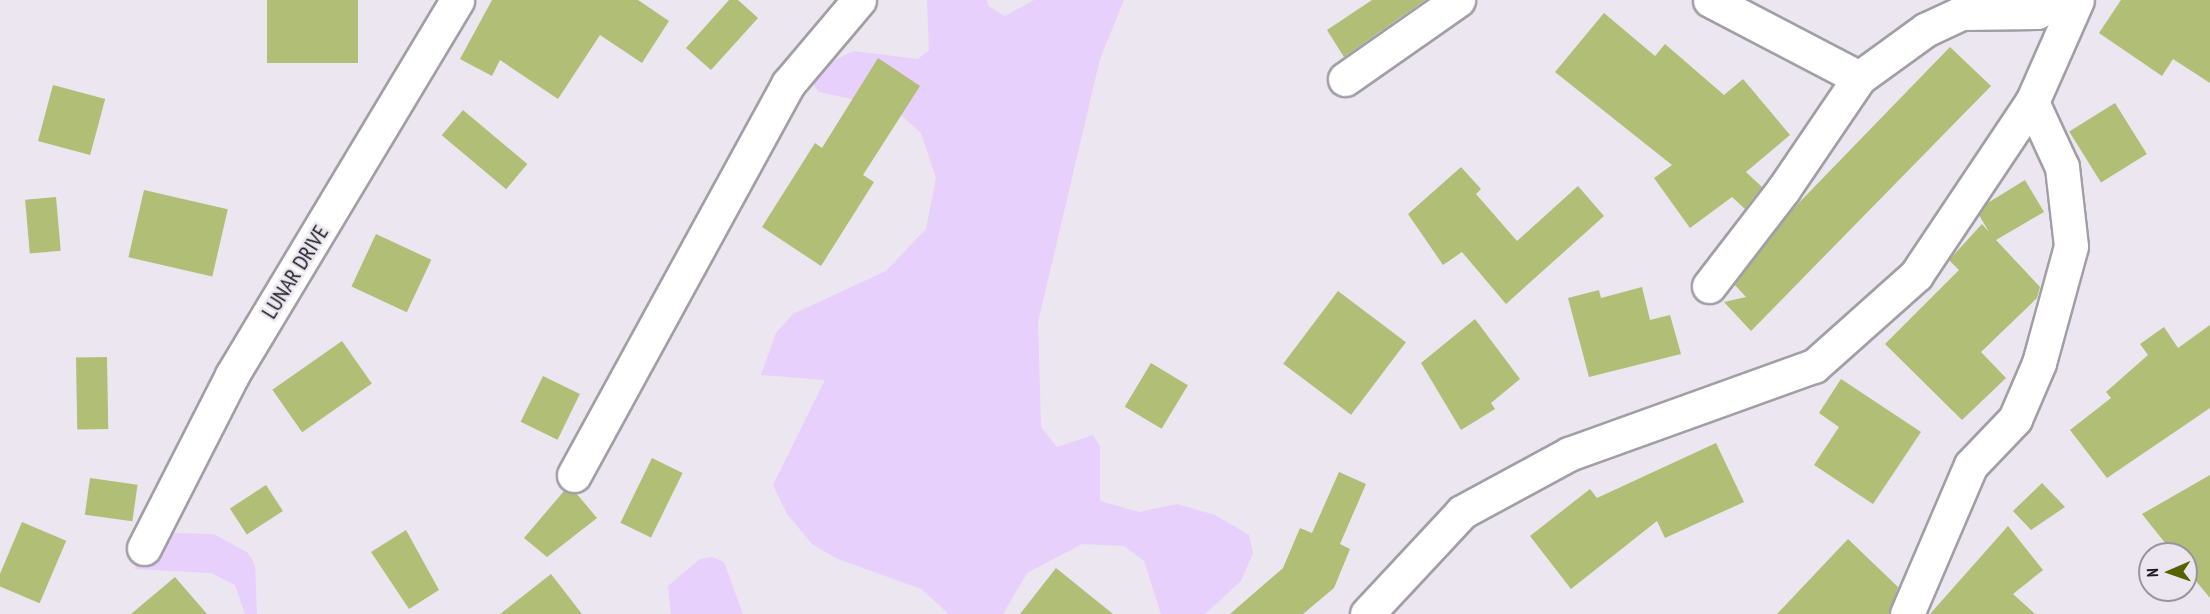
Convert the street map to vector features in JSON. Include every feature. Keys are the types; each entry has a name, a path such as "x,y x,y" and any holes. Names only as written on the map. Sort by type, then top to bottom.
{"street":[{"name":"LUNAR DRIVE","path":"144,548 231,375 457,0"},
{"path":"574,475 788,84 859,0"},
{"path":"1345,79 1458,0"},
{"path":"1710,0 1859,78"},
{"path":"1709,286 1784,190 1859,78 1925,30 1961,13 2037,12 2053,0"},
{"path":"1367,614 1462,512 1569,454 1814,366 1916,275 2032,102 2077,0"},
{"path":"1906,614 1971,465 2015,419 2039,363 2072,246 2062,167 2032,102"}],"shaded area":[{"path":"927,0 987,0 988,6 1005,16 1034,0 1124,0 1100,59 1038,322 1041,427 1057,447 1093,435 1100,446 1100,501 1139,512 1177,504 1215,515 1249,535 1253,553 1241,581 1205,614 1161,614 1144,561 1124,546 1082,544 1027,573 1003,614 949,614 921,589 838,559 813,545 787,514 773,485 825,380 761,375 776,333 793,314 886,271 926,229 936,178 921,133 893,108 819,92 806,74 854,51 918,59 929,50"},
{"path":"174,533 214,534 248,553 255,565 257,614 245,614 235,585 211,573 135,569 137,546"},
{"path":"712,557 724,562 743,614 671,614 668,586 700,559"}],"building":[{"path":"267,0 358,0 358,63 267,63"},
{"path":"492,0 638,0 669,21 642,63 600,35 558,99 500,60 492,76 460,59"},
{"path":"729,0 738,0 758,18 711,70 686,48"},
{"path":"1372,0 1425,0 1344,57 1327,30"},
{"path":"2121,0 2210,0 2210,83 2173,59 2162,76 2099,33"},
{"path":"1604,13 1655,56 1665,44 1724,95 1743,79 1790,135 1746,172 1762,187 1745,209 1732,197 1690,228 1654,178 1672,165 1555,72"},
{"path":"1950,47 1991,86 1751,331 1724,302 1746,297 1734,284 1790,212"},
{"path":"878,58 920,86 863,175 874,182 821,266 762,227 815,143 822,148"},
{"path":"53,85 105,99 90,155 38,141"},
{"path":"2115,103 2147,154 2101,182 2069,132"},
{"path":"463,110 527,164 506,189 442,135"},
{"path":"1461,167 1481,189 1476,194 1517,241 1578,186 1604,216 1506,304 1462,252 1443,265 1408,214"},
{"path":"2025,180 2044,212 1996,240 2040,287 2037,298 1981,352 2006,378 1962,420 1885,344 1959,270 1949,260 1982,224 1989,232 1979,215 1986,204"},
{"path":"144,190 228,209 212,277 128,257"},
{"path":"56,197 61,251 30,253 25,200"},
{"path":"376,234 431,260 407,312 351,287"},
{"path":"1642,287 1650,320 1670,315 1681,354 1589,377 1568,298 1599,290 1601,298"},
{"path":"1338,291 1406,342 1351,415 1283,364"},
{"path":"1475,319 1520,379 1491,403 1495,409 1461,430 1421,363"},
{"path":"2210,325 2210,408 2107,478 2070,430 2111,398 2106,392 2148,355 2140,344 2164,327 2178,348"},
{"path":"342,341 372,384 302,432 272,390"},
{"path":"107,357 108,429 77,430 76,358"},
{"path":"1151,363 1188,385 1162,429 1125,407"},
{"path":"543,376 580,394 557,440 521,422"},
{"path":"1841,379 1921,432 1873,504 1814,465 1839,427 1819,413"},
{"path":"1716,443 1744,502 1665,538 1657,521 1571,589 1530,536 1590,489 1597,498"},
{"path":"652,458 683,473 651,538 620,523"},
{"path":"1339,472 1366,484 1340,544 1350,549 1334,588 1303,614 1230,614 1283,568 1300,528 1312,533"},
{"path":"2210,475 2210,598 2198,584 2198,542 2164,542 2142,514"},
{"path":"90,478 138,485 132,521 85,515"},
{"path":"2042,483 2065,507 2031,530 2013,511"},
{"path":"266,485 283,511 247,534 230,508"},
{"path":"564,491 576,493 597,518 547,557 524,538"},
{"path":"22,522 66,541 40,603 0,587 0,574"},
{"path":"2008,526 2043,570 2013,594 2035,614 1930,614"},
{"path":"406,530 439,590 409,609 371,552"},
{"path":"1848,539 1898,587 1889,614 1777,614"},
{"path":"1056,568 1113,614 1020,614"},
{"path":"551,574 582,614 500,614"},
{"path":"175,577 207,614 131,614"}]}
